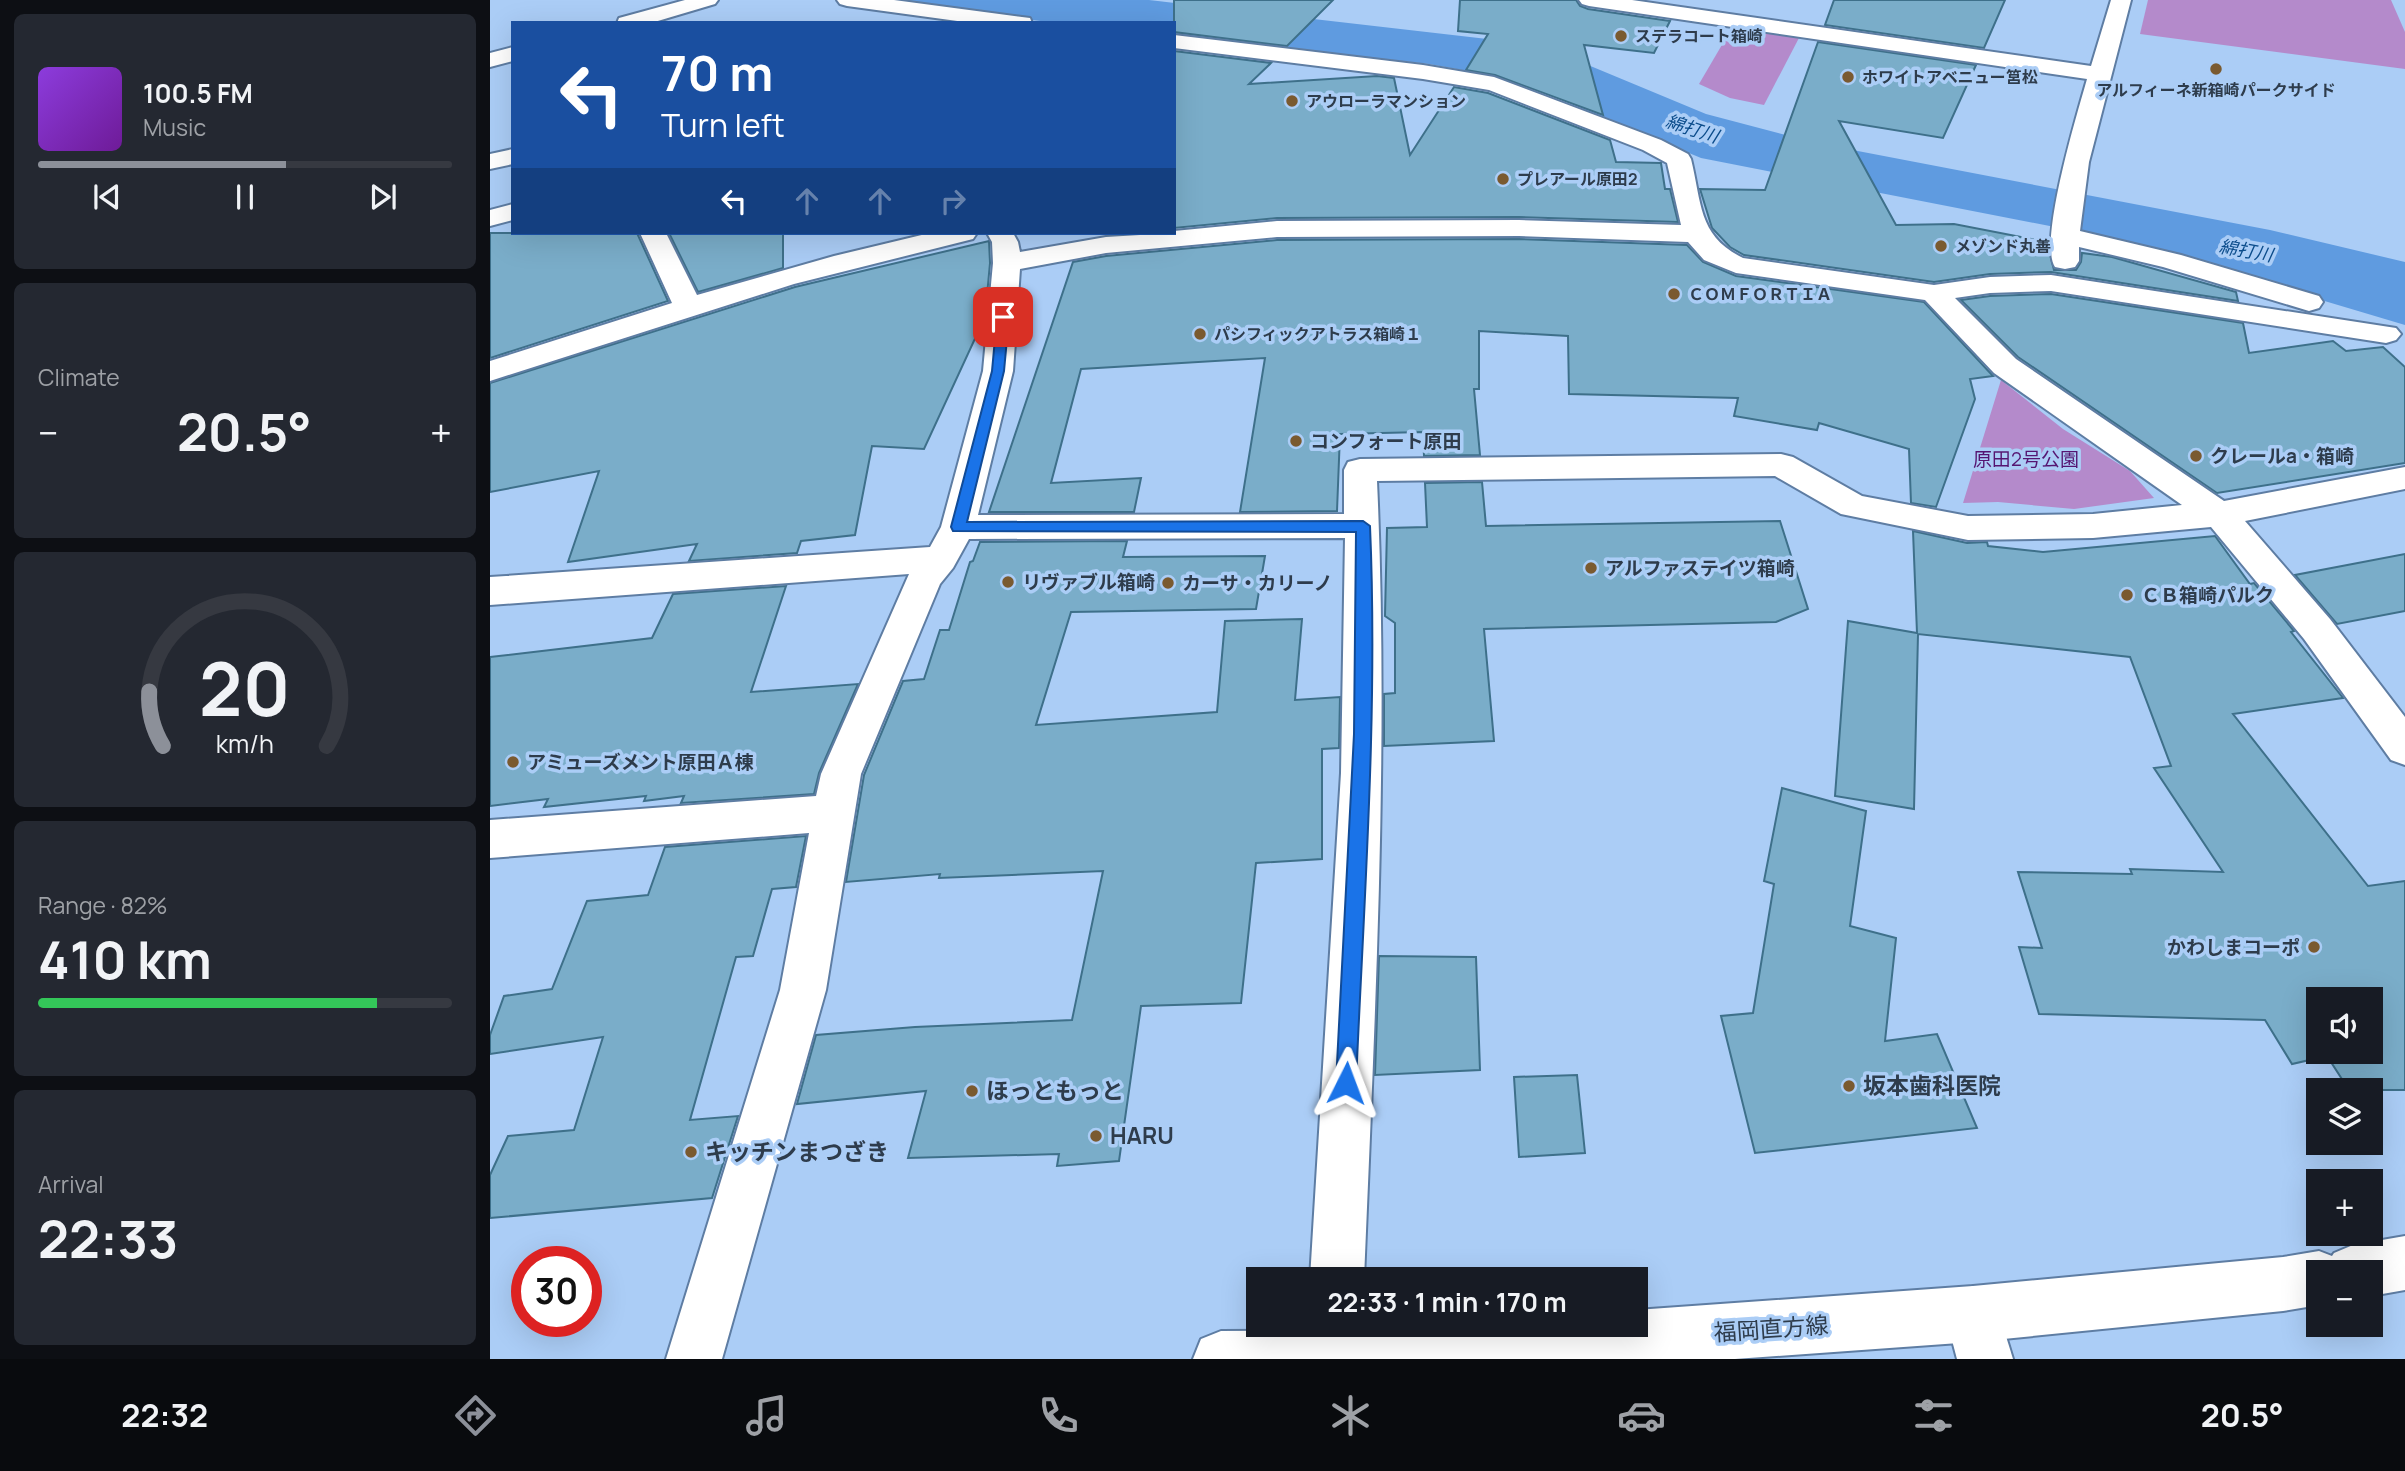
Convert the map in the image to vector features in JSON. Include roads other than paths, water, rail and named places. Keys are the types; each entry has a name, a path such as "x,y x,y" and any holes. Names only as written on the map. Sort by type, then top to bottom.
{"street":[{"path":"634,21 708,0"},
{"path":"847,0 1004,21"},
{"path":"1589,0 2102,74"},
{"path":"2065,285 2065,236 2079,160 2121,0"},
{"path":"1176,41 1423,72 1494,84 1540,100 1652,145 1679,159 1696,234 1714,254 1736,265 1934,293 1990,285 2065,285 2395,337"},
{"path":"490,60 511,55"},
{"path":"490,162 511,157"},
{"path":"490,218 511,213"},
{"path":"694,1359 803,990 841,774 925,578 941,559 958,527 998,371 1004,248 1106,245 1277,229 1519,228 1696,234"},
{"path":"654,235 688,307"},
{"path":"490,372 688,307 885,250 955,235"},
{"path":"2065,236 2171,261 2347,313 2395,337"},
{"path":"1934,293 2005,366 2219,514 2317,629 2405,748"},
{"path":"1338,1267 1362,734 1365,584 1360,470 1781,465 1853,506 1968,528 2093,526 2219,514 2405,478"},
{"path":"958,527 1363,526"},
{"path":"490,591 941,559"},
{"path":"490,839 835,813"},
{"path":"2383,1267 2405,1263"},
{"name":"福岡直方線","path":"1221,1359 1334,1341 1363,1358 1979,1337 2306,1280"}],"water":[{"name":"綿打川","path":"868,0 1149,0 1496,40 1576,60 1706,114 1816,143 2270,230 2405,262 2405,325 2121,240 1701,158 1511,79 1429,64 1176,36 1176,21 1041,21"}],"place":[{"name":"ステラコート箱崎","path":"1621,36"},
{"name":"アルフィーネ新箱崎パークサイド","path":"2216,69"},
{"name":"ホワイトアベニュー筥松","path":"1848,77"},
{"name":"アウローラマンション","path":"1292,101"},
{"name":"プレアール原田2","path":"1503,179"},
{"name":"メゾンド丸善","path":"1941,246"},
{"name":"ＣＯＭＦＯＲＴＩＡ","path":"1674,294"},
{"name":"パシフィックアトラス箱崎１","path":"1200,334"},
{"name":"コンフォート原田","path":"1296,441"},
{"name":"クレールa・箱崎","path":"2196,456"},
{"name":"アルファステイツ箱崎","path":"1591,568"},
{"name":"リヴァブル箱崎","path":"1008,582"},
{"name":"カーサ・カリーノ","path":"1168,583"},
{"name":"ＣＢ箱崎パルク","path":"2127,595"},
{"name":"アミューズメント原田Ａ棟","path":"513,762"},
{"name":"かわしまコーポ","path":"2314,947"},
{"name":"坂本歯科医院","path":"1849,1086"},
{"name":"ほっともっと","path":"972,1091"},
{"name":"HARU","path":"1096,1136"},
{"name":"キッチンまつざき","path":"691,1152"}],"park label":[{"name":"原田2号公園","path":"2026,459"}]}
